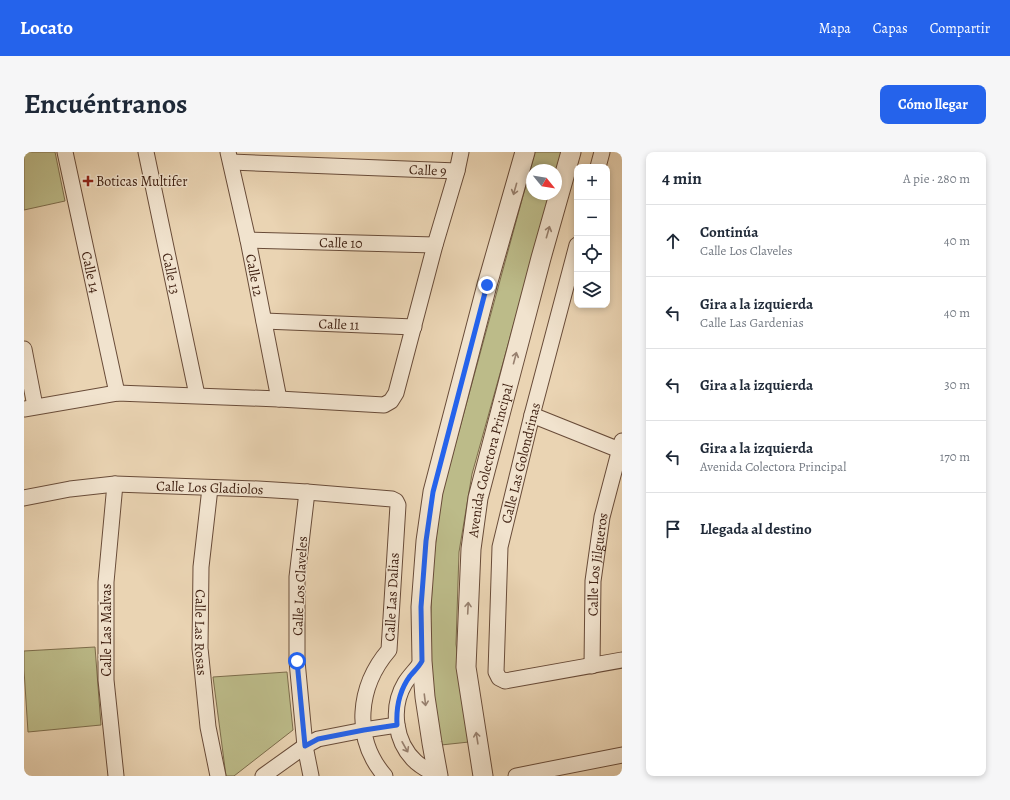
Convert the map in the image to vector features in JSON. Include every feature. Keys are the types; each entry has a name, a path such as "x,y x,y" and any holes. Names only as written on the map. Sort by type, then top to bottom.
{"street":[{"name":"Calle 14","path":"65,152 117,393"},
{"name":"Calle 13","path":"146,152 197,395"},
{"path":"24,349 30,407 117,393 197,395 384,405 391,400 396,393 461,152"},
{"path":"437,776 425,697 422,661 421,607 426,541 433,492 487,285 526,152"},
{"name":"Avenida Colectora Principal","path":"483,776 466,667 471,549 478,498 541,258 572,152"},
{"path":"599,164 602,152"},
{"name":"Calle 9","path":"230,157 456,171"},
{"name":"Calle 12","path":"230,157 279,399"},
{"name":"Calle 10","path":"248,240 435,245"},
{"name":"Calle Las Golondrinas","path":"574,256 532,415 500,547 496,672 499,678 505,681 592,666"},
{"name":"Calle 11","path":"264,321 414,327"},
{"path":"532,415 621,448"},
{"name":"Calle Los Jilgueros","path":"592,666 593,581 602,517 621,448"},
{"name":"Calle Los Gladiolos","path":"24,498 70,489 115,484 258,489 392,499 396,501"},
{"name":"Calle Las Malvas","path":"115,484 106,582 106,680 116,776"},
{"name":"Calle Las Rosas","path":"210,488 201,567 200,648 208,727 218,776"},
{"name":"Calle Los Claveles","path":"307,492 297,576 297,661 305,746 311,776"},
{"name":"Calle Las Dalias","path":"385,776 381,772 367,745 363,714 364,699 368,684 382,658 389,650 398,505 396,501"},
{"path":"592,666 622,660"},
{"path":"422,661 411,675 400,694 396,714 397,725 403,745 409,754 416,762 437,776"},
{"path":"263,776 305,746 318,739 397,725"},
{"path":"516,776 558,772 622,755"}],"shaded area":[{"path":"24,152 55,152 65,201 24,210"},
{"path":"535,152 562,152 559,164 532,164"},
{"path":"526,185 526,200 548,200 472,474 459,552 456,644 469,742 441,745 433,695 430,629 433,565 441,497"},
{"path":"95,647 101,725 28,732 24,651"},
{"path":"287,672 293,730 234,776 226,776 213,677"}],"place":[{"name":"Boticas Multifer","path":"88,181"}],"route":[{"path":"297,661 305,746 318,739 397,725 396,714 400,694 405,684 422,661 421,607 426,541 433,492 487,285"}]}
